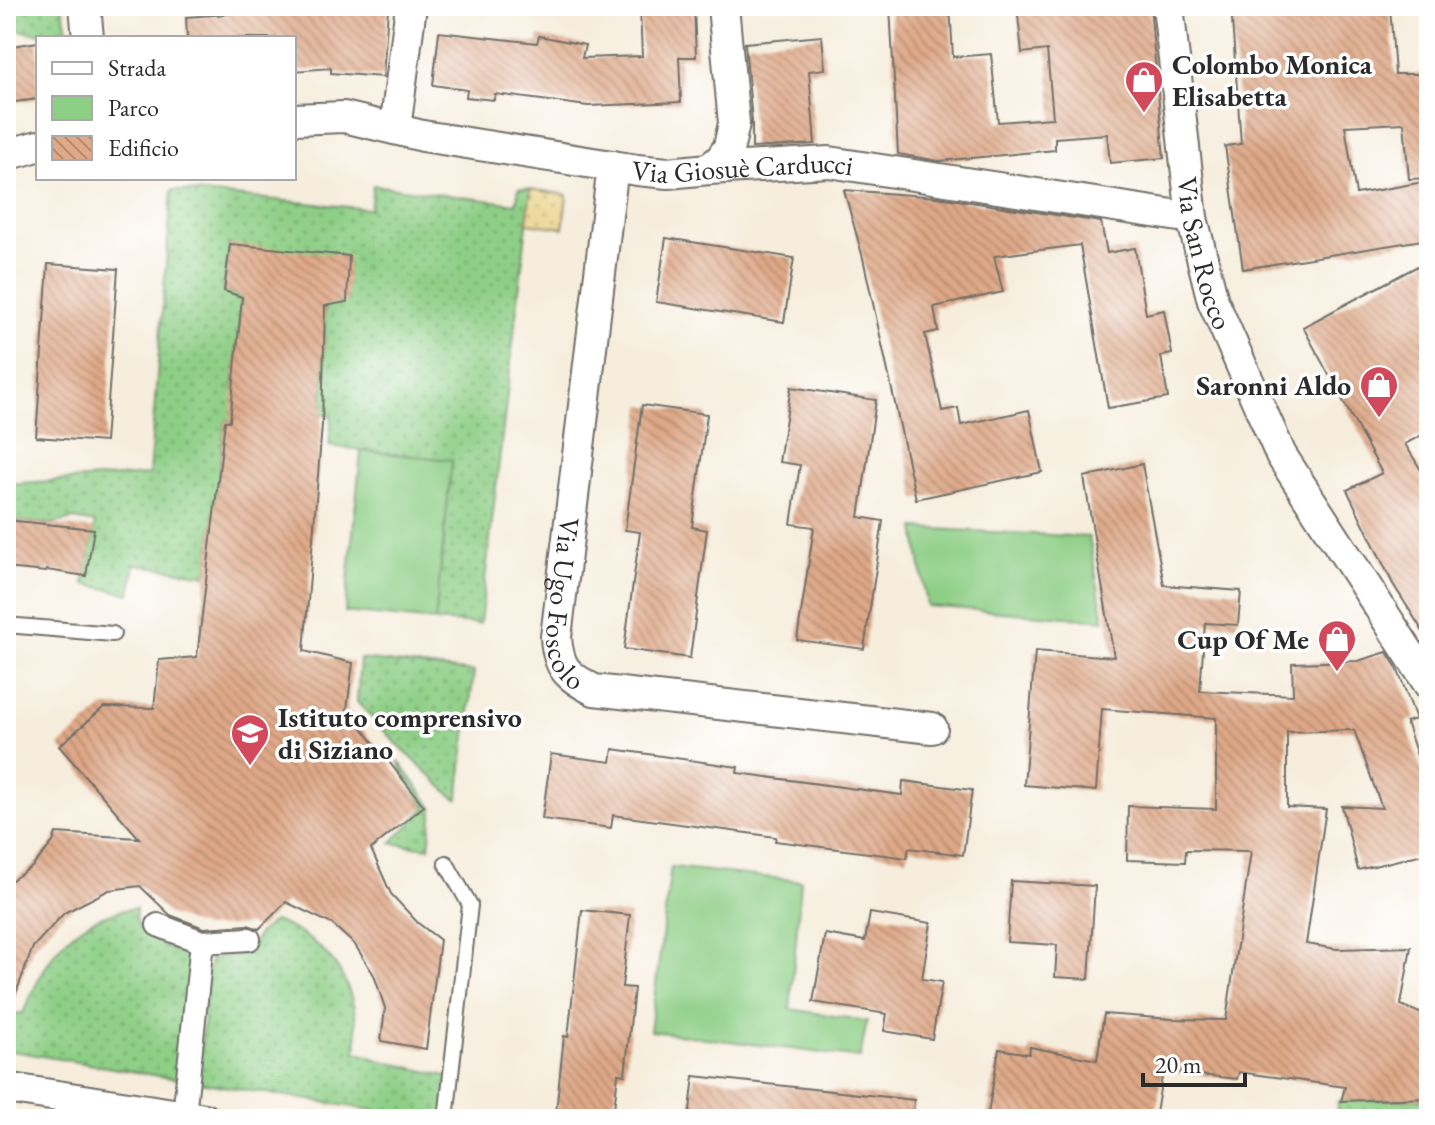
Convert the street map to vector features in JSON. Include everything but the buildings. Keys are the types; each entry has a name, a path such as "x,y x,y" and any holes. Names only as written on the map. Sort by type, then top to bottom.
{"street":[{"path":"85,6 88,36"},
{"path":"395,129 411,6"},
{"path":"709,169 729,147 734,123 723,6"},
{"name":"Via San Rocco","path":"1168,6 1192,218 1213,301 1281,455 1429,684"},
{"name":"Via Giosuè Carducci","path":"296,119 344,117 423,136 668,173 829,162 1192,218"},
{"path":"6,155 36,147"},
{"name":"Via Ugo Foscolo","path":"613,166 556,637 563,668 573,679 594,690 932,728"},
{"path":"158,925 202,942 249,939"},
{"path":"6,1088 194,1117 202,942"}],"lane":[{"path":"6,625 113,634"},
{"path":"446,863 470,905 446,1119"}],"green space":[{"path":"6,6 62,6 68,34 6,28"},
{"path":"373,185 516,204 519,188 531,189 480,624 435,621 451,461 329,446 332,416 309,411 310,402 323,399 325,306 230,244 224,291 242,297 233,387 246,423 225,422 207,575 135,564 130,594 84,584 95,523 74,519 51,524 6,520 6,484 149,475 172,190 370,209"},
{"path":"361,451 452,460 435,621 345,612"},
{"path":"915,528 1089,537 1104,620 927,606"},
{"path":"360,659 474,672 458,799 395,742 357,702"},
{"path":"398,760 433,808 429,848 391,843 426,807"},
{"path":"671,867 801,881 790,1009 867,1021 860,1058 650,1031"},
{"path":"136,908 136,921 144,933 169,948 192,956 177,1079 6,1050 6,1014 23,1013 42,973 63,942 93,920"},
{"path":"274,921 313,942 339,971 354,1008 356,1052 451,1077 446,1119 428,1119 197,1082 210,959 246,951 258,934"},
{"path":"1429,1098 1429,1119 1335,1119 1338,1101"}],"sand":[{"path":"531,189 567,195 563,228 527,223"}],"place":[{"name":"Colombo Monica Elisabetta","path":"1144,114"},
{"name":"Saronni Aldo","path":"1379,419"},
{"name":"Cup Of Me","path":"1337,673"},
{"name":"Istituto comprensivo di Siziano","path":"250,767"}]}
